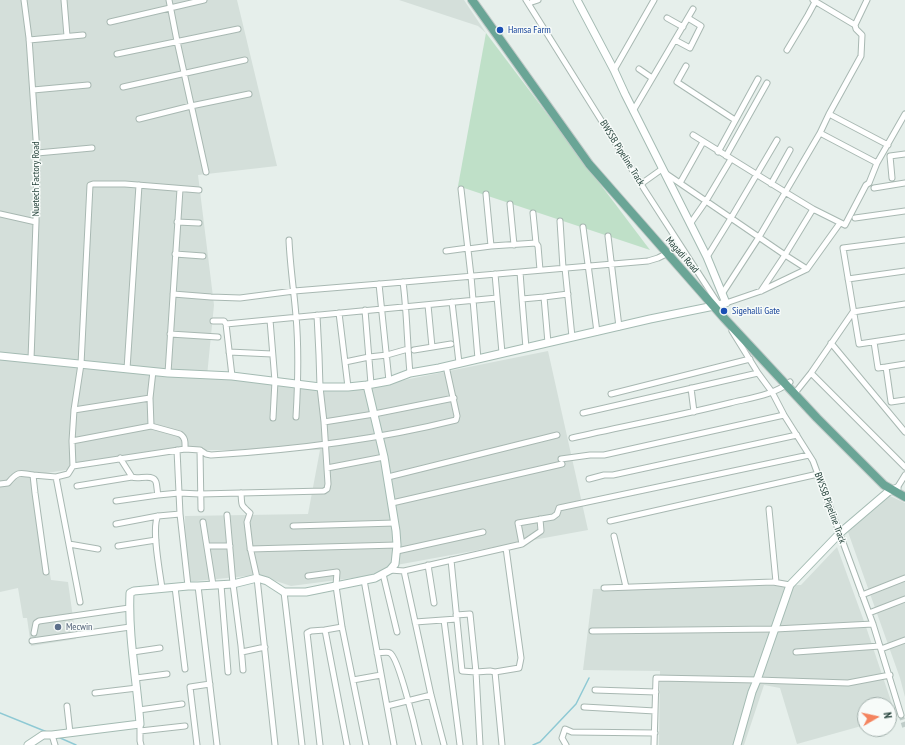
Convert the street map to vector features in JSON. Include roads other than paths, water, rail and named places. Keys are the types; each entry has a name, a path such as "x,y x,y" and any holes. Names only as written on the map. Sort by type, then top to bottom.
{"main road":[{"name":"Magadi Road","path":"472,0 589,164 668,253 720,305 724,318 887,482 905,497"},
{"name":"Magadi Road","path":"478,0 594,162 788,384"},
{"name":"Magadi Road","path":"895,489 905,492"}],"street":[{"name":"Nuetech Factory Road","path":"24,0 29,40 37,153 32,359"},
{"path":"64,0 67,36"},
{"path":"169,0 206,172"},
{"path":"110,22 204,0"},
{"name":"BWSSB Pipeline Track","path":"526,0 641,184 720,305"},
{"path":"532,2 538,0"},
{"path":"577,0 614,70 633,111 707,257 722,294"},
{"path":"614,70 654,0"},
{"path":"855,25 867,0"},
{"path":"720,305 722,294 759,237 820,132 828,114 861,56 862,35 856,29 855,25 813,1 808,15 787,50"},
{"path":"633,111 693,9"},
{"path":"667,18 683,27"},
{"path":"675,40 690,48 701,26 688,18"},
{"path":"117,54 238,29"},
{"path":"29,40 83,35"},
{"path":"123,87 245,60"},
{"path":"686,66 677,82 735,120"},
{"path":"639,69 652,78"},
{"path":"718,152 758,79"},
{"path":"690,224 706,201 767,83"},
{"path":"33,90 88,85"},
{"path":"139,119 249,94"},
{"path":"828,114 888,144"},
{"path":"693,135 718,152 812,209 845,226 866,185 869,183 877,163 905,114"},
{"path":"820,132 877,163"},
{"path":"707,257 777,140"},
{"path":"680,183 703,142"},
{"path":"37,153 92,148"},
{"path":"772,184 790,150"},
{"path":"892,178 890,156 905,154"},
{"path":"641,184 663,170"},
{"path":"663,170 784,255 807,269"},
{"path":"0,484 8,483 14,475 18,473 56,477 68,474 73,466 72,442 74,410 81,364 90,185 125,184 199,190"},
{"path":"874,188 905,184"},
{"path":"127,369 139,185"},
{"path":"168,373 180,189"},
{"path":"461,189 471,276 478,359"},
{"path":"486,194 491,246"},
{"path":"510,204 514,244"},
{"path":"762,291 812,209"},
{"path":"855,218 905,211"},
{"path":"534,213 540,270"},
{"path":"0,214 36,222"},
{"path":"560,221 572,337"},
{"path":"177,222 199,223"},
{"path":"0,356 168,373 232,376 320,387 348,387 389,381 410,373 720,305 762,291 807,269 840,223"},
{"path":"583,227 597,332"},
{"path":"608,236 619,327"},
{"path":"288,240 294,292 298,358 296,417"},
{"path":"905,240 843,248 859,344 905,337"},
{"path":"446,250 536,243"},
{"path":"173,294 240,298 379,284 648,261 668,253"},
{"path":"175,254 203,256"},
{"path":"848,279 905,271"},
{"path":"520,272 526,348"},
{"path":"495,274 502,353"},
{"path":"403,282 411,349 410,373"},
{"path":"379,284 389,381"},
{"path":"522,299 568,294"},
{"path":"544,297 548,343"},
{"path":"213,321 224,321 226,324 497,298"},
{"path":"452,302 460,363"},
{"path":"796,392 853,312 905,304"},
{"path":"428,305 432,347"},
{"path":"141,745 137,688 130,627 130,593 134,591 162,588 233,584 257,578 267,581 284,592 306,592 375,578 387,572 395,564 397,548 395,523 388,477 369,384 369,357 365,310"},
{"path":"339,313 348,387"},
{"path":"116,501 179,493 200,494 324,491 327,489 328,484 320,387 317,315"},
{"name":"BWSSB Pipeline Track","path":"724,318 758,373 772,392 784,415 813,461 873,624 890,675 901,715"},
{"path":"270,320 275,381 273,418"},
{"path":"226,324 232,376"},
{"path":"170,334 218,337"},
{"path":"874,342 878,368 905,364"},
{"path":"831,343 905,432"},
{"path":"345,362 387,355 411,349 451,344"},
{"path":"229,352 272,354"},
{"path":"611,394 750,359"},
{"path":"73,466 185,449 200,450 211,455 325,444 408,431 456,420 457,416 454,398 446,366"},
{"path":"886,367 891,402 905,400"},
{"path":"151,426 150,398 153,371"},
{"path":"583,413 758,373"},
{"path":"811,373 905,467"},
{"path":"572,438 694,412 772,392 788,384"},
{"path":"691,388 694,412"},
{"path":"74,410 150,398"},
{"path":"324,422 374,414 454,398"},
{"path":"392,503 562,461 590,455 604,455 784,415"},
{"path":"72,442 151,426 183,436 185,449"},
{"path":"388,477 557,435"},
{"path":"589,479 797,435"},
{"path":"177,450 180,514 188,586"},
{"path":"200,450 200,494 202,509"},
{"path":"522,544 518,523 553,517 557,514 559,508 809,455"},
{"path":"327,468 384,457"},
{"path":"120,458 132,477"},
{"path":"610,521 818,474"},
{"path":"33,475 46,572"},
{"path":"737,745 752,692 790,585 840,533 888,492 895,489 905,475"},
{"path":"56,477 80,602"},
{"path":"77,486 132,477 151,477 156,481 158,495"},
{"path":"241,493 242,505 250,513 247,522 250,549 257,578 275,745"},
{"path":"769,509 776,582"},
{"path":"116,524 158,516 180,514"},
{"path":"227,515 243,670"},
{"path":"158,516 155,525 162,588"},
{"path":"387,572 404,571 522,544 541,531 540,519"},
{"path":"203,522 213,586"},
{"path":"293,526 395,523"},
{"path":"250,549 397,548 482,532"},
{"path":"614,536 626,587"},
{"path":"118,546 156,540"},
{"path":"69,544 98,549"},
{"path":"207,546 230,546"},
{"path":"451,560 462,671 495,672 519,668 521,658 506,548"},
{"path":"428,565 434,603"},
{"path":"404,571 414,622 444,745"},
{"path":"308,576 337,572 336,586 342,627 366,745"},
{"path":"387,572 397,632"},
{"path":"862,594 905,578"},
{"path":"364,580 394,745"},
{"path":"604,588 772,582 790,585"},
{"path":"221,585 228,672"},
{"path":"198,586 217,745"},
{"path":"175,587 185,669"},
{"path":"284,592 302,745"},
{"path":"869,613 905,599"},
{"path":"34,633 36,623 39,621 129,608"},
{"path":"414,622 444,620 470,614 476,672 480,745"},
{"path":"444,620 460,745"},
{"path":"592,631 775,628 873,624"},
{"path":"32,641 130,627"},
{"path":"320,745 307,633 342,627"},
{"path":"325,630 347,745"},
{"path":"796,652 880,647 905,640"},
{"path":"242,652 265,647"},
{"path":"133,652 160,648"},
{"path":"377,653 388,652 396,662 419,745"},
{"path":"495,672 502,745"},
{"path":"136,678 167,674"},
{"path":"352,680 381,675"},
{"path":"654,745 656,678 848,683 890,675"},
{"path":"197,745 190,687 210,684"},
{"path":"95,693 137,688"},
{"path":"595,690 656,692"},
{"path":"387,706 431,695"},
{"path":"139,710 182,704"},
{"path":"67,706 70,733"},
{"path":"584,707 593,709 655,711"},
{"path":"28,745 43,735 185,726"},
{"path":"566,745 562,738 565,730 572,732 655,733"},
{"path":"52,735 55,745"}],"waterway":[{"path":"533,745 540,742 576,704 589,678"},
{"path":"0,713 47,732"},
{"path":"58,737 76,745"}],"tunnel":[{"path":"901,715 905,728"}],"place":[{"name":"Hamsa Farm","path":"500,30"},
{"name":"Sigehalli Gate","path":"724,311"},
{"name":"Mecwin","path":"58,627"}]}
